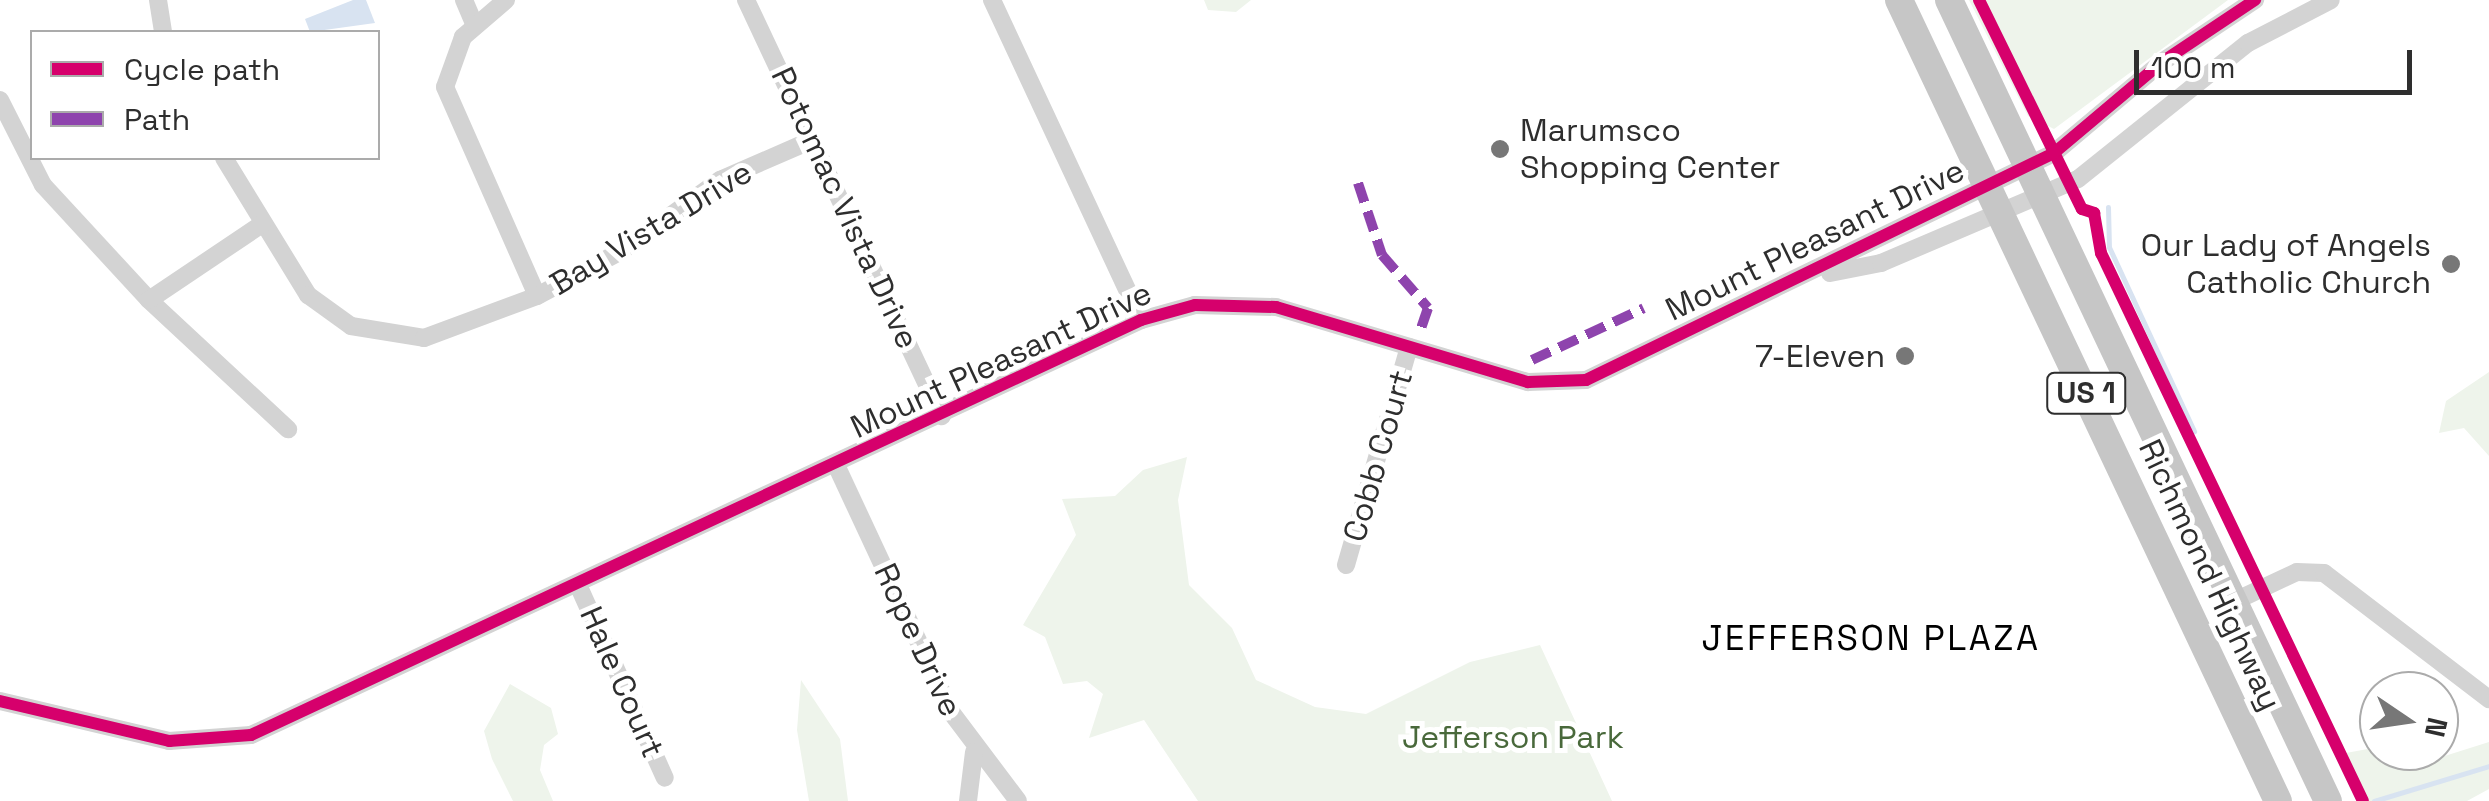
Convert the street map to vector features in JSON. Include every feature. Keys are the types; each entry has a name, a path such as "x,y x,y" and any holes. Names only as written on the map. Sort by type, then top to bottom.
{"main road":[{"name":"Richmond Highway","path":"1899,0 2275,794"},
{"name":"Richmond Highway","path":"1950,0 2328,801"}],"street":[{"path":"158,0 163,30"},
{"path":"464,0 475,26"},
{"path":"506,0 475,26 453,52 447,101 537,296"},
{"name":"Potomac Vista Drive","path":"746,0 942,416"},
{"path":"992,0 1142,320"},
{"name":"Mount Pleasant Drive","path":"1814,276 1881,262 1995,198 2029,167 2255,0"},
{"name":"Mount Pleasant Drive","path":"0,701 169,741 224,741 579,587 1142,320 1194,305 1257,304 1528,382 1575,382 1995,198 2042,194 2092,168 2248,44 2331,0"},
{"path":"0,100 30,159"},
{"name":"Bay Vista Drive","path":"225,160 308,295 374,334 448,333 537,296 623,250 720,180 812,140"},
{"path":"30,160 43,185 148,300 288,429"},
{"path":"148,300 262,224"},
{"name":"Cobb Court","path":"1346,565 1409,347"},
{"name":"Rope Drive","path":"837,466 974,752 1018,801"},
{"path":"2235,601 2283,576 2324,573 2489,700"},
{"name":"Hale Court","path":"579,587 665,778"},
{"path":"968,801 974,752"}],"green space":[{"path":"1204,0 1251,0 1236,12 1208,10"},
{"path":"1969,0 2228,0 2054,129 2028,116"},
{"path":"2489,372 2489,456 2464,428 2439,433 2446,401"},
{"name":"Jefferson Park","path":"1187,457 1178,500 1189,585 1232,628 1256,680 1315,707 1366,714 1470,662 1540,645 1612,801 1198,801 1144,720 1089,738 1103,694 1087,681 1063,684 1045,637 1023,625 1076,535 1062,499 1115,496 1143,470"},
{"path":"801,680 840,739 848,801 809,801 797,730"},
{"path":"510,684 551,708 558,734 544,745 540,770 553,801 513,801 492,759 484,731"},
{"path":"2489,742 2489,789 2467,801 2368,801 2346,753 2359,751 2359,771 2459,771 2459,751"}],"water":[{"path":"353,0 366,0 375,23 309,30 305,19"}],"waterway":[{"path":"2108,207 2109,247 2194,431"},
{"path":"2374,801 2489,766"}],"marked path":[{"path":"1358,183 1382,255 1428,308 1421,328"},
{"path":"1532,360 1644,308"}],"cycle path":[{"path":"1979,0 2082,209 2094,213 2101,253 2363,801"},
{"path":"0,701 169,741 251,735 1141,320 1195,305 1276,307 1528,382 1586,380 2054,153 2162,62 2255,0"}],"place":[{"name":"Marumsco Shopping Center","path":"1500,149"},
{"name":"Our Lady of Angels Catholic Church","path":"2451,264"},
{"name":"7-Eleven","path":"1905,356"}],"district":[{"name":"JEFFERSON PLAZA","path":"1871,638"}]}
